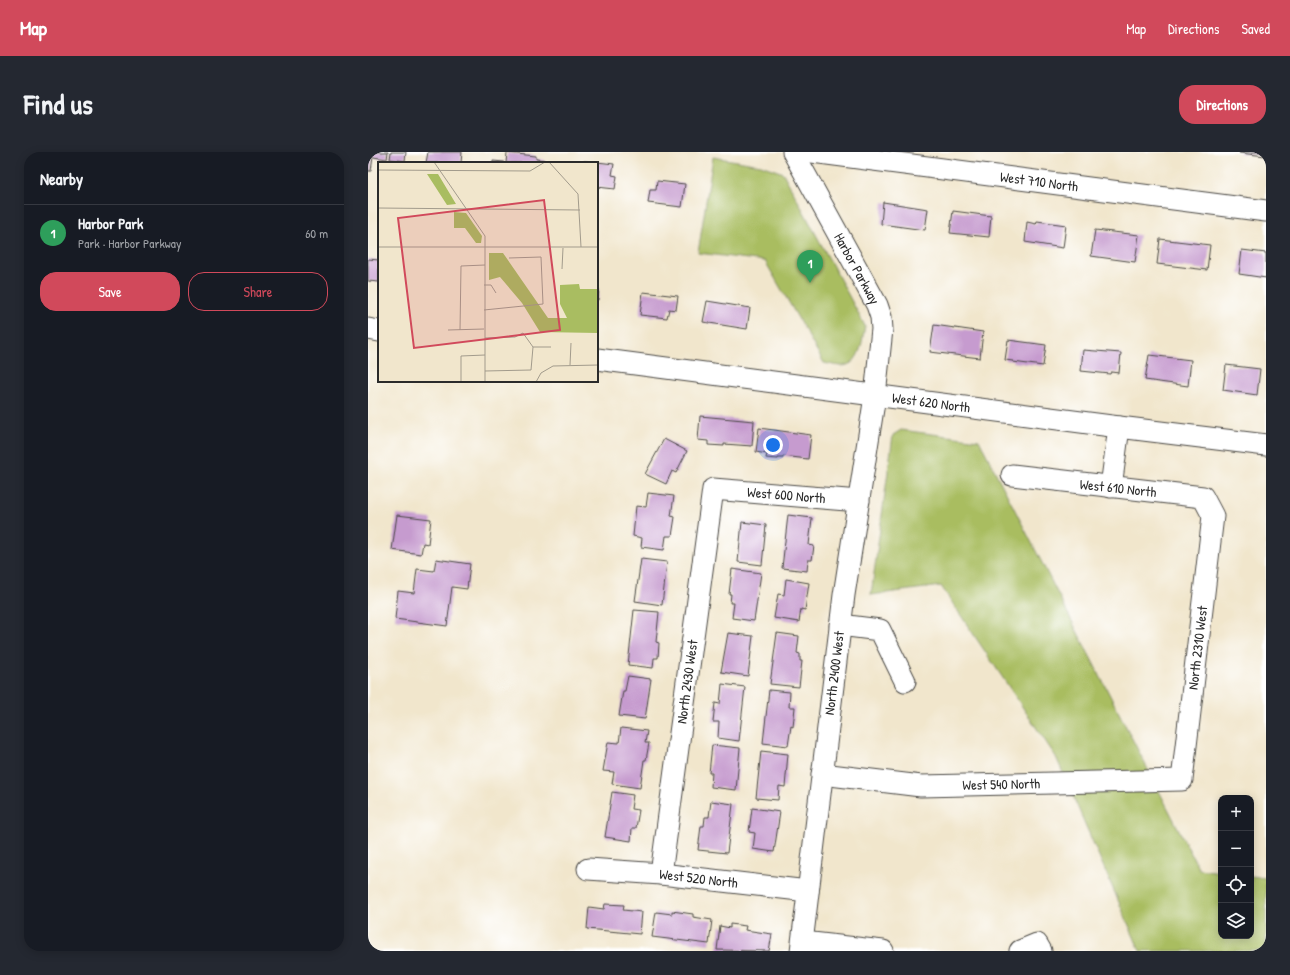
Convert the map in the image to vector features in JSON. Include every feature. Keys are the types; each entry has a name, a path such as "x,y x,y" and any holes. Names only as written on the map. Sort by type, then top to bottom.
{"street":[{"name":"Harbor Parkway","path":"793,152 877,306 881,317 882,329 875,396"},
{"name":"West 710 North","path":"812,152 1266,211"},
{"path":"368,329 378,330"},
{"name":"West 620 North","path":"598,359 875,396 1266,445"},
{"name":"North 2400 West","path":"802,946 840,625 875,396"},
{"path":"1111,487 1119,427"},
{"name":"West 610 North","path":"1012,475 1203,497 1213,516"},
{"name":"West 600 North","path":"713,490 859,501"},
{"name":"North 2430 West","path":"661,874 713,490"},
{"name":"North 2310 West","path":"1182,780 1213,516"},
{"path":"840,625 880,630 905,681"},
{"name":"West 540 North","path":"822,774 921,786 1182,780"},
{"name":"West 520 North","path":"588,869 661,874 808,892"},
{"path":"1020,951 1036,944 1041,951"},
{"path":"802,946 883,951"}],"green space":[{"path":"713,157 761,165 783,173 865,326 860,351 857,357 848,365 840,366 824,363 765,261 698,253"},
{"path":"901,430 979,440 1199,869 1218,872 1218,939 1254,939 1254,876 1266,878 1266,951 1140,951 1056,757 941,586 871,595 893,435"}],"building":[{"path":"368,152 388,152 387,159 373,157 371,171 368,171"},
{"path":"391,152 406,152 405,161 390,159"},
{"path":"428,152 462,152 461,162 426,162"},
{"path":"1266,152 1266,156 1239,153"},
{"path":"507,153 536,156 536,159 545,160 545,162 506,162"},
{"path":"598,162 614,164 612,175 617,176 615,189 598,187"},
{"path":"657,181 685,184 682,207 648,203 650,190 656,190"},
{"path":"883,202 928,209 925,230 881,224"},
{"path":"953,211 991,216 989,237 950,233"},
{"path":"1037,221 1066,225 1063,248 1025,242 1027,222 1036,224"},
{"path":"1095,230 1139,235 1135,262 1091,256"},
{"path":"1160,239 1210,245 1207,270 1157,264"},
{"path":"1242,250 1266,253 1266,278 1239,274"},
{"path":"368,259 378,260 378,282 368,281"},
{"path":"643,292 678,296 676,310 669,309 667,318 640,315"},
{"path":"707,301 750,308 747,329 703,322"},
{"path":"934,325 983,332 980,358 930,352"},
{"path":"1008,340 1046,345 1043,366 1005,360"},
{"path":"1083,350 1121,353 1119,373 1111,372 1110,374 1081,371"},
{"path":"1149,355 1191,360 1188,386 1145,380"},
{"path":"1226,365 1260,369 1257,395 1223,390"},
{"path":"700,416 754,421 752,446 724,444 724,446 708,445 708,441 698,440"},
{"path":"759,428 811,435 808,459 783,456 783,458 778,459 766,458 767,454 756,452"},
{"path":"664,439 687,451 676,473 672,471 666,484 645,474"},
{"path":"648,493 674,496 671,516 675,517 672,536 666,536 664,550 641,547 642,538 633,536 636,506 646,507"},
{"path":"397,515 431,519 428,544 423,543 421,554 392,550"},
{"path":"788,515 812,518 809,545 814,546 812,560 808,560 807,571 782,568"},
{"path":"742,522 766,525 762,565 738,562"},
{"path":"436,559 470,564 467,589 452,587 447,626 395,619 398,591 414,593 417,569 434,571"},
{"path":"641,559 667,562 662,605 635,601"},
{"path":"732,569 761,573 754,621 732,618 734,603 730,603 731,594 729,594"},
{"path":"786,579 809,583 805,610 801,609 799,622 774,618 778,594 784,595"},
{"path":"634,610 659,612 656,642 659,643 658,658 654,658 653,668 628,665"},
{"path":"728,633 753,636 748,676 721,672"},
{"path":"777,633 799,636 797,653 800,654 800,661 802,661 799,687 770,684"},
{"path":"628,676 651,679 645,719 619,716 623,691 625,691"},
{"path":"722,684 745,687 739,741 718,738 719,722 713,722 715,703 720,704"},
{"path":"769,690 790,692 789,707 795,707 793,727 791,726 788,746 763,743"},
{"path":"621,728 647,731 645,743 649,743 646,760 644,760 640,788 612,784 614,772 603,771 608,742 619,743"},
{"path":"712,745 740,748 736,790 711,787 712,773 709,773"},
{"path":"761,751 788,754 785,787 779,786 778,800 756,798"},
{"path":"612,792 633,795 631,809 639,810 636,828 632,828 631,841 605,837"},
{"path":"711,801 733,804 727,853 698,850 701,826 704,826 705,817 709,817"},
{"path":"752,808 780,812 774,852 753,849 755,833 749,832"},
{"path":"605,904 624,905 623,910 642,912 640,934 587,929 589,907 604,909"},
{"path":"672,911 693,914 693,917 712,920 709,944 652,937 656,912 672,914"},
{"path":"730,924 746,926 745,930 772,934 769,951 717,950 720,926 730,928"}],"place":[{"name":"Harbor Park","path":"810,283"}]}
